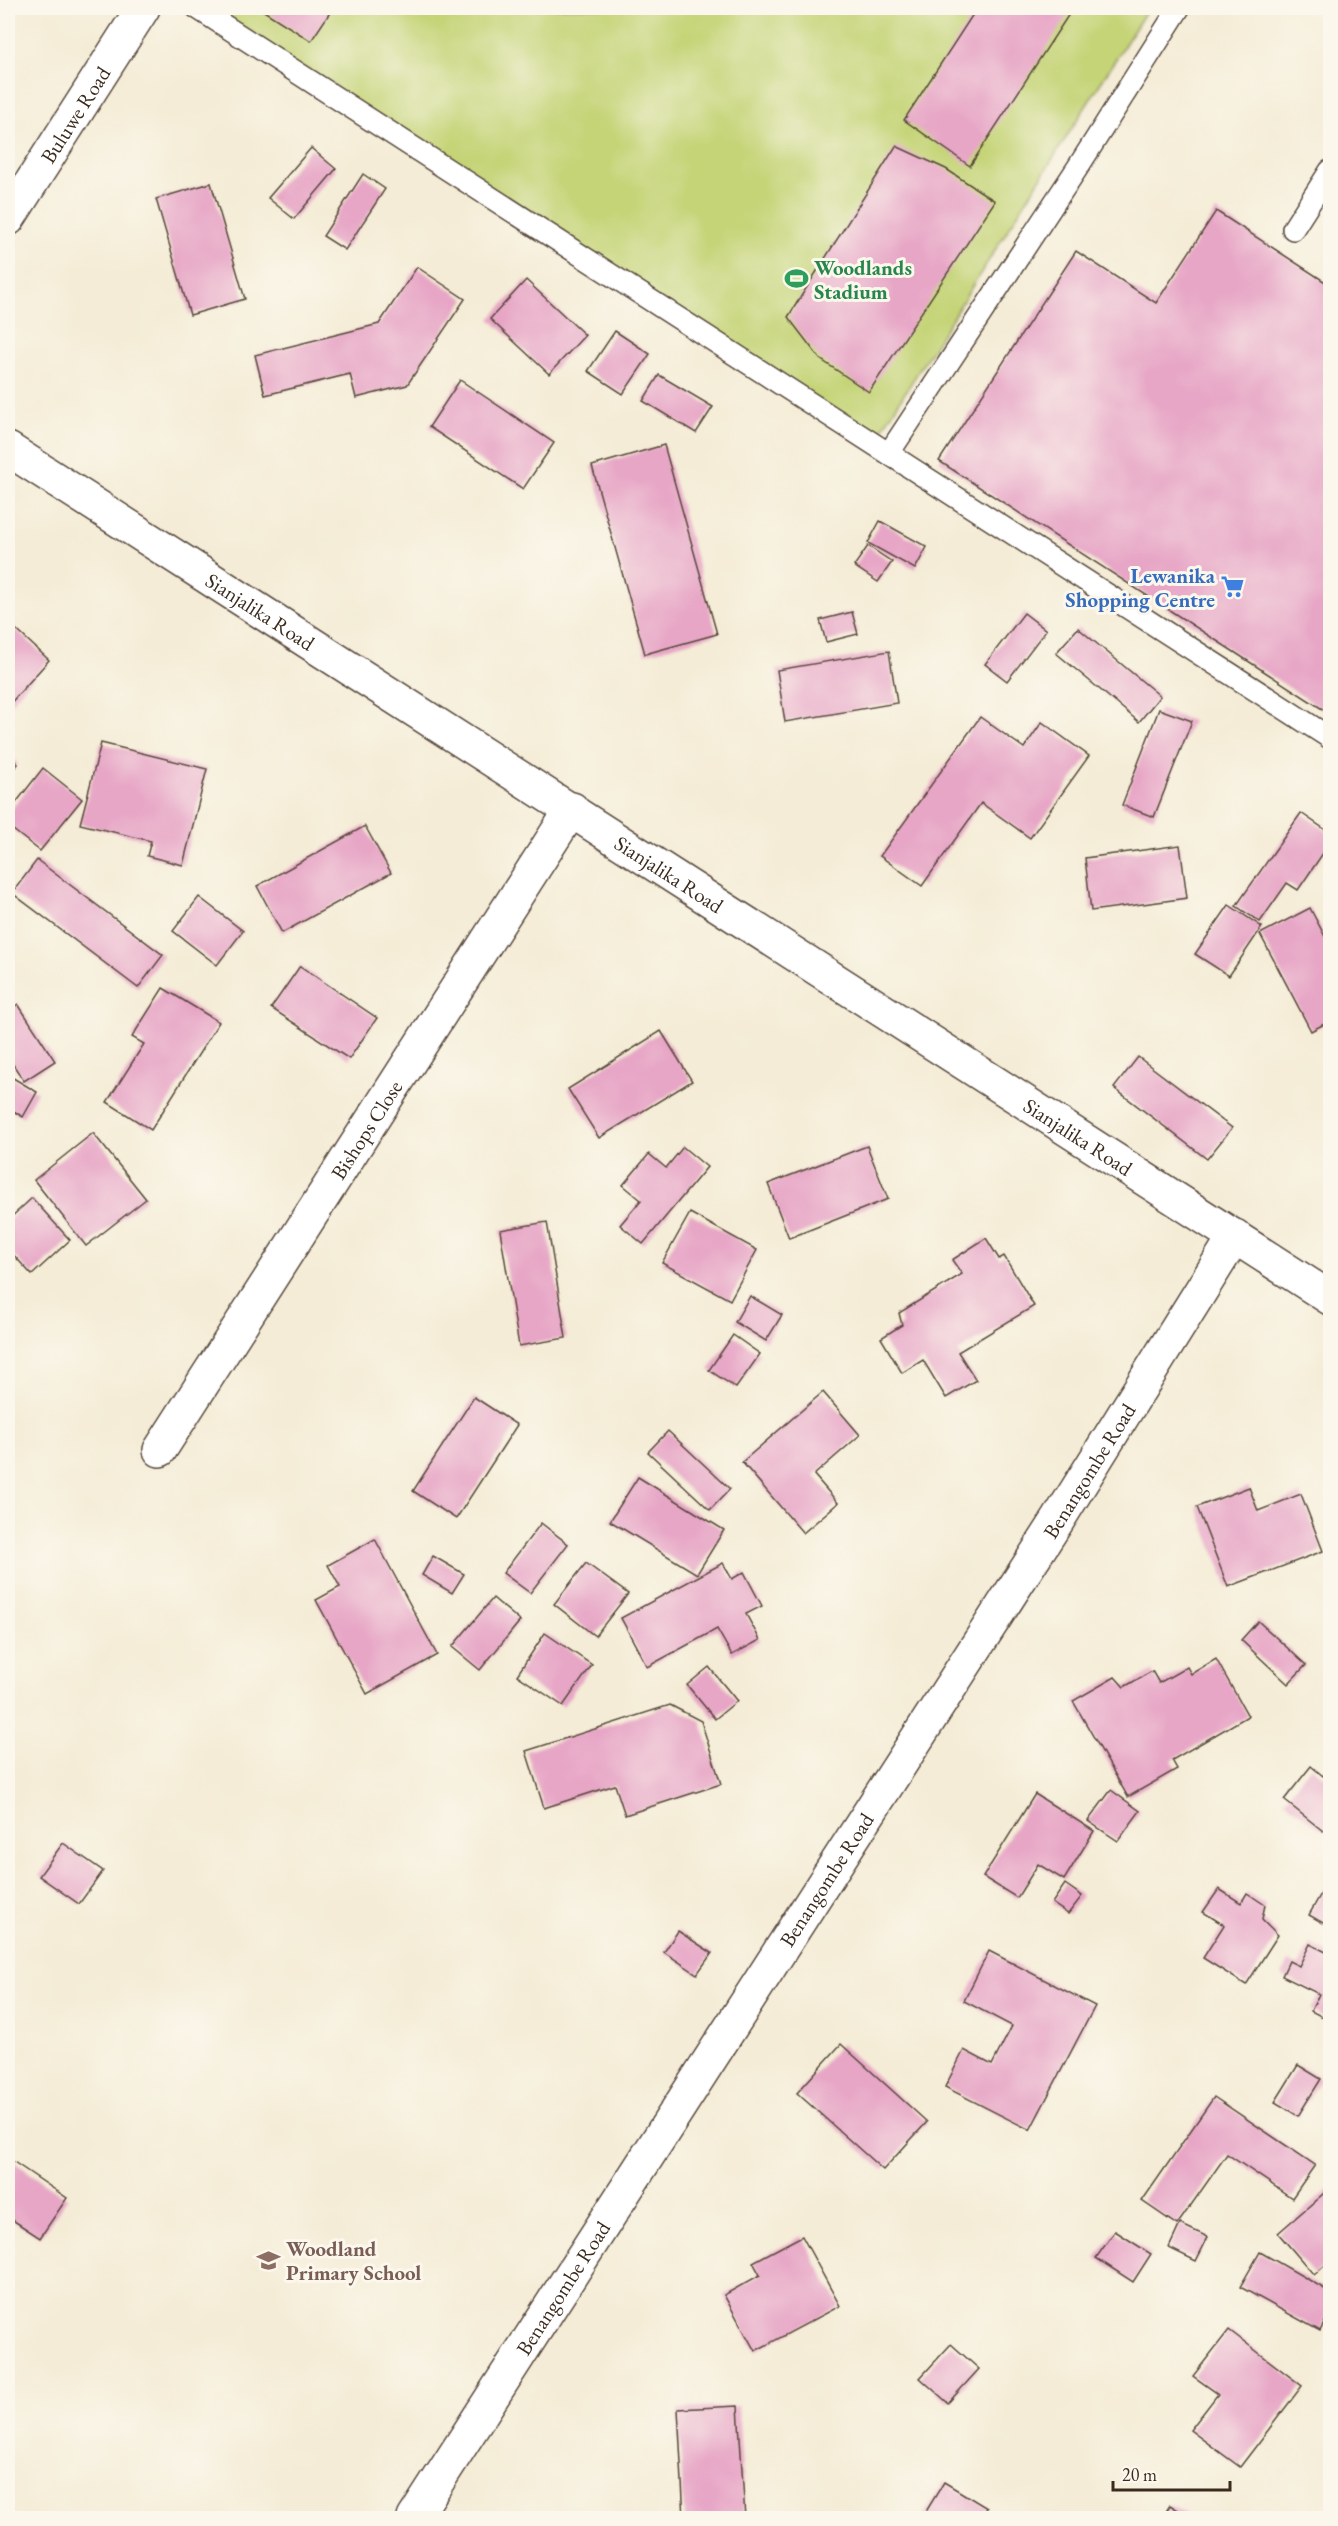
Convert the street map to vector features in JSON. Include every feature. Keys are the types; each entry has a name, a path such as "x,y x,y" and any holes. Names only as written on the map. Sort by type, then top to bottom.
{"street":[{"name":"Buluwe Road","path":"8,219 143,8"},
{"name":"Sianjalika Road","path":"8,448 1330,1298"},
{"name":"Bishops Close","path":"160,1450 572,809"},
{"name":"Benangombe Road","path":"414,2518 1065,1510 1235,1236"}],"lane":[{"path":"197,8 1330,738"},
{"path":"889,453 1179,8"},
{"path":"1293,229 1330,171"}],"green space":[{"name":"Woodlands Stadium","path":"224,8 1148,8 872,445 216,20"}],"building":[{"path":"259,8 333,8 311,41"},
{"path":"977,8 1073,8 970,166 904,120"},
{"path":"896,146 946,169 995,201 869,392 820,359 788,317"},
{"path":"311,148 336,169 294,219 268,198"},
{"path":"363,174 385,189 345,250 323,236"},
{"path":"211,183 245,299 190,315 156,199"},
{"name":"Lewanika Shopping Centre","path":"1216,211 1330,285 1330,714 939,461 1076,251 1156,303"},
{"path":"417,267 465,299 407,385 356,398 350,374 265,395 255,355 379,324"},
{"path":"526,280 585,335 549,374 490,319"},
{"path":"615,331 650,354 623,394 588,371"},
{"path":"659,375 713,407 696,433 643,401"},
{"path":"460,380 554,443 523,489 429,427"},
{"path":"664,445 717,634 645,654 592,466"},
{"path":"880,521 927,547 915,569 868,543"},
{"path":"868,546 892,562 878,582 854,566"},
{"path":"852,612 858,634 826,642 820,620"},
{"path":"1024,613 1046,630 1007,681 985,664"},
{"path":"8,622 49,660 8,706"},
{"path":"1078,628 1160,696 1139,722 1056,653"},
{"path":"889,651 897,703 785,722 777,670"},
{"path":"1159,709 1192,721 1154,817 1122,805"},
{"path":"980,717 1024,748 1042,722 1089,756 1030,838 981,803 922,886 880,856"},
{"path":"101,743 207,769 183,865 147,856 151,841 80,824"},
{"path":"8,755 18,764 8,775"},
{"path":"43,768 82,799 40,851 8,826 8,813"},
{"path":"1301,813 1330,833 1330,843 1298,890 1287,883 1260,922 1236,906"},
{"path":"365,826 391,873 282,933 257,886"},
{"path":"1180,845 1187,898 1091,911 1085,858"},
{"path":"37,860 163,955 138,988 12,893"},
{"path":"199,897 243,931 217,965 173,931"},
{"path":"1229,905 1262,927 1229,976 1195,954"},
{"path":"1310,908 1330,946 1330,1021 1311,1031 1260,934"},
{"path":"300,966 377,1018 349,1059 271,1008"},
{"path":"163,988 219,1022 151,1130 107,1102 144,1044 132,1037"},
{"path":"18,1004 55,1061 24,1081 8,1057 8,1012"},
{"path":"661,1031 692,1081 599,1138 568,1089"},
{"path":"1138,1057 1232,1128 1207,1159 1114,1088"},
{"path":"8,1075 37,1092 23,1117 8,1108"},
{"path":"93,1133 146,1199 86,1246 34,1180"},
{"path":"867,1146 888,1199 789,1238 768,1184"},
{"path":"683,1147 707,1167 643,1244 620,1225 641,1200 623,1185 649,1154 666,1168"},
{"path":"32,1198 70,1240 32,1275 8,1249 8,1220"},
{"path":"690,1213 757,1250 730,1300 662,1263"},
{"path":"547,1222 566,1338 519,1346 500,1230"},
{"path":"986,1238 999,1259 1004,1256 1034,1306 958,1352 976,1380 946,1398 923,1360 902,1373 881,1338 902,1325 899,1313 962,1274 952,1260"},
{"path":"750,1296 782,1315 766,1341 735,1322"},
{"path":"733,1335 760,1354 736,1388 709,1370"},
{"path":"823,1392 860,1435 814,1475 838,1503 803,1533 742,1462"},
{"path":"474,1397 517,1425 456,1519 413,1491"},
{"path":"668,1431 730,1489 710,1510 648,1452"},
{"path":"638,1477 724,1530 697,1574 610,1521"},
{"path":"1249,1487 1258,1511 1301,1494 1323,1551 1228,1587 1197,1507"},
{"path":"541,1523 568,1544 530,1593 503,1573"},
{"path":"375,1539 437,1655 367,1694 316,1600 340,1587 328,1565"},
{"path":"433,1556 464,1574 452,1593 422,1575"},
{"path":"586,1563 628,1594 595,1636 554,1604"},
{"path":"723,1563 732,1579 744,1572 762,1606 746,1614 760,1640 732,1655 717,1629 647,1667 621,1618"},
{"path":"493,1598 520,1621 480,1670 452,1647"},
{"path":"1258,1621 1306,1665 1288,1684 1241,1640"},
{"path":"545,1633 592,1665 563,1706 517,1675"},
{"path":"1216,1659 1248,1716 1172,1760 1177,1769 1128,1797 1073,1701 1115,1677 1124,1687 1152,1671 1159,1683 1187,1667 1191,1674"},
{"path":"709,1667 737,1701 715,1719 687,1685"},
{"path":"670,1705 701,1721 721,1784 625,1815 615,1785 544,1808 526,1751"},
{"path":"1311,1766 1323,1776 1330,1767 1330,1822 1323,1831 1284,1800"},
{"path":"1111,1790 1140,1811 1118,1841 1088,1821"},
{"path":"1035,1794 1094,1831 1064,1880 1038,1864 1017,1898 983,1877"},
{"path":"63,1843 103,1871 79,1904 39,1876"},
{"path":"1065,1884 1082,1896 1068,1914 1052,1903"},
{"path":"1326,1885 1330,1887 1330,1927 1309,1915"},
{"path":"1219,1889 1241,1903 1247,1893 1265,1905 1262,1919 1278,1935 1246,1985 1203,1958 1224,1925 1203,1912"},
{"path":"678,1931 712,1953 697,1974 664,1952"},
{"path":"1310,1944 1330,1954 1330,2021 1311,2011 1319,1994 1282,1976 1289,1961 1299,1966"},
{"path":"989,1951 1095,2006 1030,2130 945,2087 964,2050 992,2065 1012,2026 964,2001"},
{"path":"841,2044 927,2122 883,2170 797,2093"},
{"path":"1298,2065 1321,2079 1298,2116 1275,2102"},
{"path":"1214,2097 1315,2165 1292,2198 1227,2154 1177,2225 1142,2201"},
{"path":"8,2158 67,2198 40,2238 8,2217"},
{"path":"1330,2188 1330,2261 1314,2275 1278,2233"},
{"path":"1180,2224 1208,2237 1196,2261 1169,2248"},
{"path":"1115,2231 1151,2254 1133,2282 1096,2258"},
{"path":"802,2236 840,2306 755,2351 724,2295 760,2275 753,2262"},
{"path":"1260,2252 1330,2292 1330,2312 1320,2331 1240,2287"},
{"path":"1229,2330 1302,2386 1240,2467 1190,2430 1218,2394 1193,2376"},
{"path":"951,2344 979,2369 948,2403 920,2378"},
{"path":"738,2406 745,2518 684,2518 678,2409"},
{"path":"944,2482 987,2508 980,2518 922,2518"},
{"path":"1170,2505 1191,2518 1162,2518"}],"place":[{"name":"Woodlands Stadium","path":"796,279"},
{"name":"Lewanika Shopping Centre","path":"1233,587"},
{"name":"Woodland Primary School","path":"268,2260"}]}
